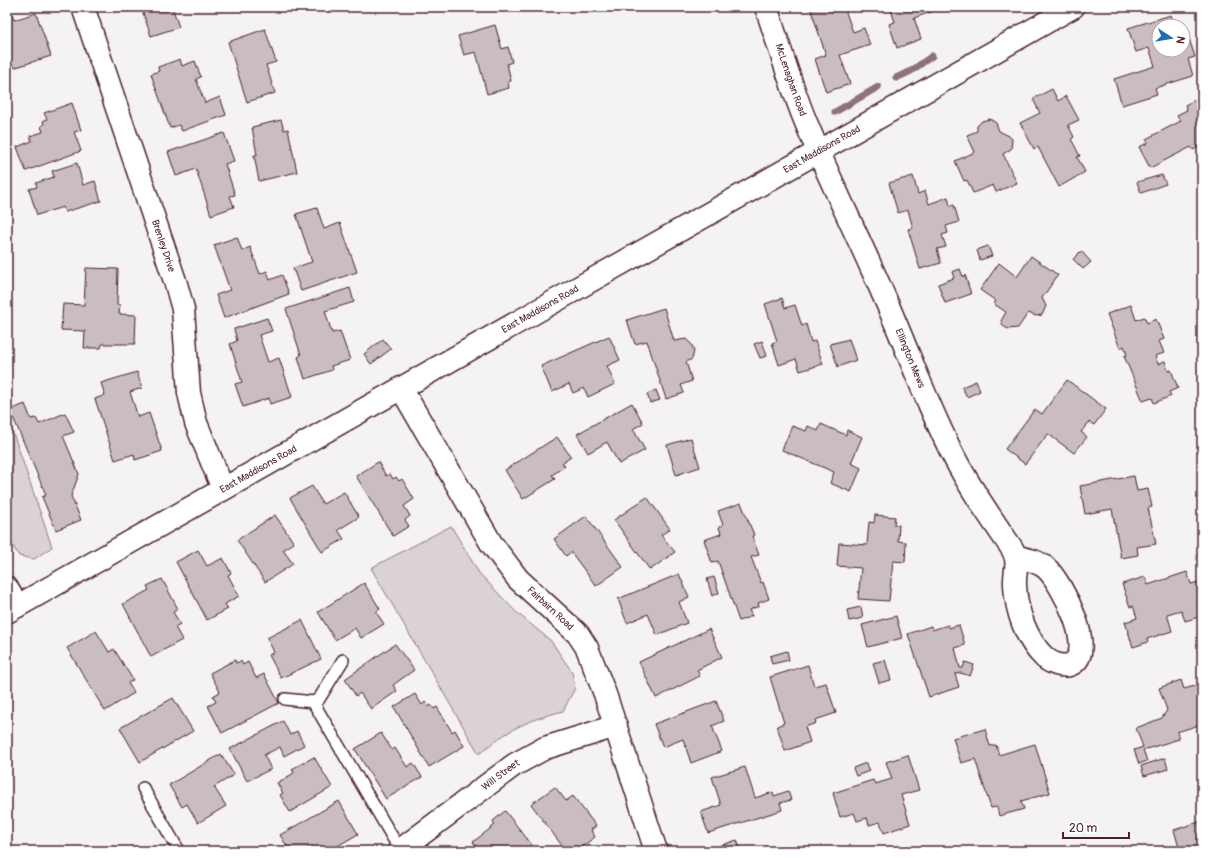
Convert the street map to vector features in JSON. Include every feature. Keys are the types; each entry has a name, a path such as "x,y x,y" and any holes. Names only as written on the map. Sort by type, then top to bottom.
{"street":[{"name":"Brenley Drive","path":"83,7 176,284 183,309 189,393 196,423 223,489"},
{"name":"McLenaghan Road","path":"766,7 802,112 819,152"},
{"name":"East Maddisons Road","path":"10,602 223,489 1073,7"},
{"name":"Ellington Mews","path":"819,152 865,253 950,449 968,481 1017,557"},
{"name":"Fairbairn Road","path":"402,388 491,543 503,561 518,579 578,634 587,648 602,684 656,851"},
{"path":"1017,557 1044,565 1052,573 1065,593 1071,607 1080,643 1080,652 1076,660 1069,665 1059,665 1049,662 1036,648 1024,626 1015,586 1017,557"},
{"name":"Will Street","path":"399,851 514,765 545,748 616,726"}],"lane":[{"path":"285,700 313,702 320,699 343,660"},
{"path":"313,702 399,851"},
{"path":"143,788 179,851"}],"shaded area":[{"path":"7,415 52,547 34,559 19,556 7,536"},
{"path":"451,526 479,573 516,612 551,641 572,672 575,688 563,711 528,722 508,732 479,754 371,568"}],"building":[{"path":"141,7 172,7 179,27 151,36"},
{"path":"810,7 844,7 853,32 864,28 870,45 840,55 850,84 826,92 815,59 826,55"},
{"path":"890,7 945,7 914,18 921,39 897,48 889,24 895,22"},
{"path":"36,13 51,56 7,70 7,15 12,14 14,20"},
{"path":"1171,15 1172,18 1161,18"},
{"path":"1151,21 1151,54 1149,48 1136,52 1128,28"},
{"path":"495,25 502,49 508,47 512,62 507,64 511,81 508,82 509,88 487,94 476,52 464,55 458,36"},
{"path":"265,29 276,62 266,65 275,93 247,102 228,42"},
{"path":"1191,44 1195,57 1188,59 1193,76 1155,88 1157,94 1122,105 1114,79 1155,66 1152,58 1191,58"},
{"path":"180,59 182,66 195,61 201,77 196,79 205,103 220,97 226,115 182,131 179,125 170,128 151,74 159,71 158,67"},
{"path":"1052,89 1058,101 1066,96 1079,120 1068,125 1074,137 1071,139 1080,156 1077,157 1085,172 1059,187 1038,147 1034,149 1020,123 1040,113 1033,99"},
{"path":"1199,98 1202,101 1202,145 1193,150 1191,147 1150,168 1139,147 1148,143 1146,139 1181,121 1177,115 1187,110 1185,105"},
{"path":"72,103 81,130 74,132 81,151 26,171 17,147 32,141 30,136 43,132 41,126 44,124 43,121 47,119 44,113"},
{"path":"990,119 996,123 999,131 1012,139 1011,149 1003,154 1017,183 996,192 993,185 973,193 967,180 964,181 955,161 975,152 967,135 977,131 977,126 982,121"},
{"path":"281,120 284,130 288,129 297,172 259,181 254,155 257,155 252,127"},
{"path":"224,133 234,161 225,164 235,195 230,196 234,207 211,215 196,169 176,176 168,152"},
{"path":"77,163 83,185 95,181 101,201 65,212 63,207 37,215 29,189 37,187 36,183 54,177 52,171"},
{"path":"1162,175 1166,184 1141,193 1137,182"},
{"path":"913,176 918,194 925,191 929,204 948,197 950,206 954,205 959,222 946,226 948,233 942,235 946,247 937,249 941,263 920,269 908,229 913,228 908,210 898,213 889,183"},
{"path":"317,208 324,229 340,223 357,272 301,291 293,268 312,262 296,214"},
{"path":"237,237 242,251 250,247 260,274 267,271 270,280 282,275 289,294 224,318 216,295 230,290 214,245"},
{"path":"988,246 992,256 980,260 977,250"},
{"path":"1081,251 1091,262 1083,269 1073,259"},
{"path":"1031,256 1058,275 1042,298 1046,306 1042,315 1036,316 1028,313 1018,328 1008,329 1003,326 1001,321 1006,312 994,304 996,301 980,290 999,263 1017,277"},
{"path":"86,268 118,269 117,305 120,305 119,314 136,315 135,344 102,344 101,348 84,348 85,331 61,330 63,304 84,305"},
{"path":"960,269 963,277 965,275 971,294 945,303 938,284 954,278 952,272"},
{"path":"350,288 354,302 325,311 332,333 340,331 350,360 331,366 332,370 305,379 298,357 301,355 286,309"},
{"path":"782,298 785,308 795,305 802,326 806,324 811,342 815,341 823,364 800,371 796,359 779,365 772,343 777,341 765,304"},
{"path":"1131,305 1136,320 1144,317 1147,323 1156,319 1164,339 1159,341 1164,353 1155,356 1158,364 1165,361 1168,371 1171,370 1178,388 1169,392 1171,396 1154,403 1152,398 1143,401 1124,356 1127,355 1124,346 1120,348 1107,314"},
{"path":"664,308 674,341 686,339 692,345 694,351 692,359 686,362 692,381 681,385 684,393 666,399 647,341 635,344 627,320"},
{"path":"267,318 272,331 259,335 268,362 279,358 292,397 270,404 269,398 243,407 235,384 242,382 230,344 237,341 234,329"},
{"path":"609,336 620,360 607,366 615,384 588,397 584,388 573,393 569,384 552,392 541,366"},
{"path":"383,339 391,349 371,364 364,354"},
{"path":"849,339 856,360 838,367 830,344"},
{"path":"762,341 767,356 760,358 754,344"},
{"path":"137,372 142,388 130,392 138,417 149,413 162,451 135,460 134,454 115,460 95,399 105,395 101,383"},
{"path":"1067,380 1106,409 1094,425 1089,422 1081,432 1087,437 1074,453 1048,434 1025,464 1005,449 1035,409 1042,414"},
{"path":"976,381 980,391 967,397 962,387"},
{"path":"656,390 660,400 650,403 647,394"},
{"path":"632,403 643,423 633,429 645,450 619,464 607,442 588,453 577,434"},
{"path":"25,404 31,419 36,418 39,424 65,413 74,432 63,436 79,474 71,496 81,520 56,530 42,497 46,495 10,410"},
{"path":"821,424 846,435 847,430 862,437 851,463 861,468 851,492 830,483 834,472 782,450 792,426 806,431 808,426 818,431"},
{"path":"557,437 571,457 562,463 565,466 552,475 555,479 523,499 505,470"},
{"path":"691,438 700,467 676,475 667,445"},
{"path":"378,462 386,476 390,474 393,479 396,477 399,481 402,479 414,499 404,506 410,516 405,520 409,526 393,536 356,476"},
{"path":"1134,476 1137,491 1148,489 1152,507 1148,508 1156,544 1137,547 1138,555 1121,558 1112,509 1085,514 1080,486"},
{"path":"312,486 323,504 344,492 359,517 338,530 344,539 322,552 290,498"},
{"path":"647,497 670,529 661,535 675,552 650,570 614,520"},
{"path":"741,503 754,535 752,536 759,555 751,557 769,599 758,603 759,606 749,610 752,616 739,621 718,561 712,563 704,540 721,534 719,527 723,525 718,511"},
{"path":"275,515 294,543 283,550 293,564 265,582 237,540"},
{"path":"875,515 895,517 894,525 899,525 898,541 906,542 905,562 893,561 889,601 858,599 861,568 837,566 839,543 867,545 869,522 874,523"},
{"path":"586,516 623,567 596,586 571,552 566,556 554,539"},
{"path":"198,550 207,566 223,558 231,573 228,575 239,596 225,604 228,609 207,620 176,562"},
{"path":"1187,572 1191,584 1198,582 1202,593 1202,601 1198,603 1202,616 1185,621 1181,610 1167,614 1172,631 1147,639 1148,642 1133,647 1125,622 1137,618 1133,606 1130,607 1122,584 1145,577 1148,585"},
{"path":"679,574 689,597 679,602 687,623 657,635 648,614 627,623 618,599"},
{"path":"714,577 719,593 712,596 707,579"},
{"path":"162,579 178,609 173,612 180,624 175,627 182,640 151,657 123,604 149,590 147,586"},
{"path":"364,583 380,609 376,612 384,624 361,638 355,628 335,640 318,612"},
{"path":"861,607 863,618 849,621 847,610"},
{"path":"896,616 902,638 868,647 862,625"},
{"path":"302,620 321,659 281,678 269,655 274,652 267,638"},
{"path":"948,625 949,628 959,625 965,645 955,648 960,668 963,668 965,662 974,665 970,676 961,673 955,674 959,687 929,697 908,634 931,626 932,630"},
{"path":"709,629 722,657 697,670 700,676 656,698 639,662"},
{"path":"96,631 109,652 114,649 133,680 128,683 134,693 105,711 67,648"},
{"path":"395,644 414,670 393,685 397,691 371,709 360,693 356,696 345,679"},
{"path":"787,651 789,660 772,664 770,656"},
{"path":"235,660 236,663 241,661 243,665 248,662 256,678 264,674 279,703 222,733 208,706 216,702 213,696 220,692 210,673"},
{"path":"885,660 891,680 879,683 873,663"},
{"path":"808,665 814,686 826,683 836,713 815,720 816,723 805,727 810,742 785,751 777,726 784,723 770,677"},
{"path":"1181,680 1184,689 1202,684 1202,724 1177,732 1179,739 1143,750 1147,761 1139,764 1134,750 1143,747 1136,728 1162,718 1167,710 1159,688"},
{"path":"415,694 422,705 425,702 428,707 431,705 434,709 437,707 452,732 455,730 464,746 429,767 394,707"},
{"path":"173,698 193,731 140,762 120,728"},
{"path":"716,701 724,721 712,726 722,751 691,763 683,739 663,747 654,724"},
{"path":"283,721 290,735 297,731 304,745 284,756 280,747 264,755 271,769 247,781 230,749"},
{"path":"985,729 990,746 996,745 999,755 1035,744 1050,793 1021,801 1024,809 999,816 997,807 991,808 975,759 961,763 953,738"},
{"path":"381,733 392,750 395,748 407,767 413,763 422,777 386,799 355,749"},
{"path":"221,754 234,775 214,787 226,806 198,823 187,804 182,807 169,785"},
{"path":"908,755 919,790 901,795 910,824 884,833 880,822 869,825 867,818 857,821 854,813 840,817 833,793 873,780 875,784 892,779 886,762"},
{"path":"314,757 332,787 290,812 280,795 283,793 277,783 294,773 292,769"},
{"path":"1165,758 1168,769 1144,776 1141,766"},
{"path":"866,763 869,771 856,776 853,768"},
{"path":"745,767 755,798 773,792 774,796 788,791 791,800 780,803 782,810 708,833 701,812 721,805 712,777"},
{"path":"555,787 566,801 573,796 596,826 591,830 595,837 576,851 566,851 531,804"},
{"path":"339,801 358,834 329,851 314,851 311,846 304,851 290,851 280,835"},
{"path":"505,811 532,845 524,851 480,851 473,842 495,825 493,821"},
{"path":"1202,821 1202,851 1180,851 1174,830"},
{"path":"737,840 741,851 710,851 710,849"}],"waterway":[{"path":"896,78 911,71 932,56"},
{"path":"835,112 878,87"}]}
